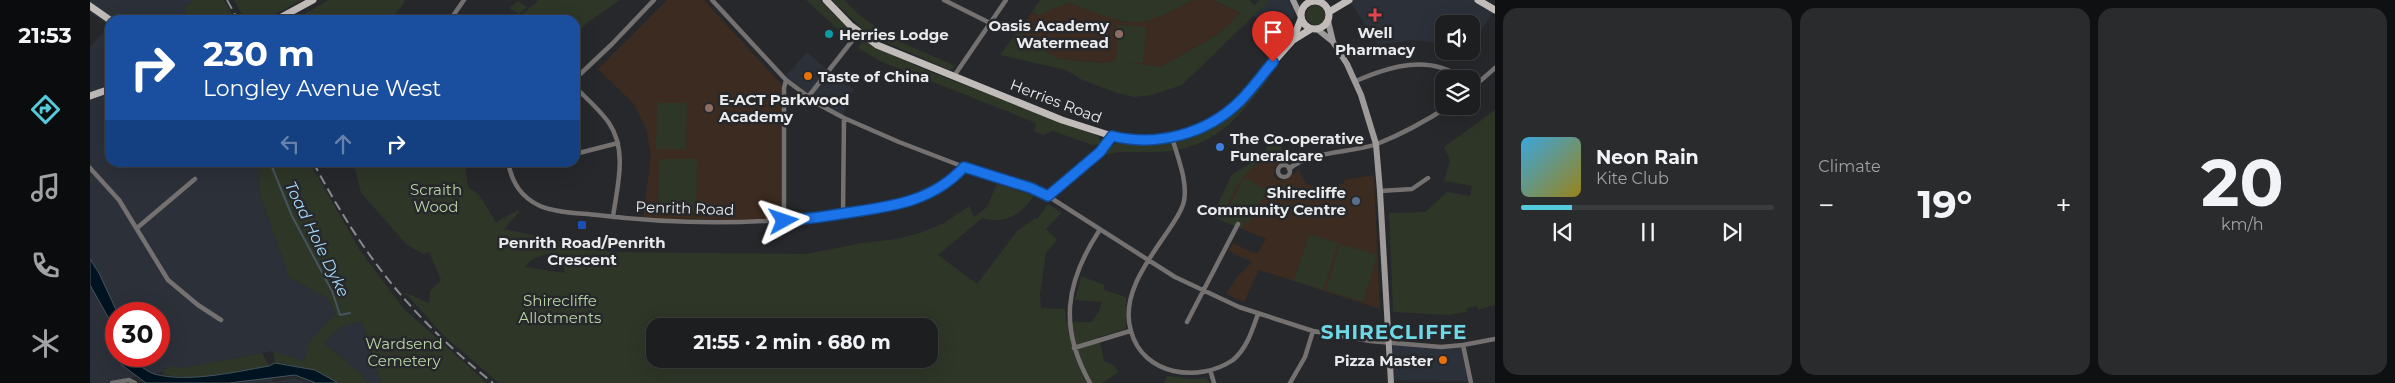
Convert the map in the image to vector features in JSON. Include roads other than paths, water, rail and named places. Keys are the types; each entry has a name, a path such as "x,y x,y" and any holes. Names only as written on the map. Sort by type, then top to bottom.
{"main road":[{"path":"285,15 313,0"},
{"name":"Herries Road","path":"826,0 858,32 877,45 1062,120 1112,136 1136,141 1172,137 1203,127 1227,112 1293,40"},
{"path":"1293,40 1305,4 1311,0 1323,2 1346,1"},
{"path":"1478,0 1495,10"},
{"path":"1329,12 1346,1"},
{"path":"1293,40 1326,25 1329,12 1323,2"},
{"path":"90,6 105,16"},
{"path":"1301,17 1306,26 1314,29"},
{"path":"90,96 105,91"}],"street":[{"path":"454,15 464,0"},
{"path":"580,74 654,0"},
{"path":"712,0 786,80 808,97 844,118 964,167 1031,188 1048,196 1099,230 1203,291 1258,314 1313,332 1388,344 1420,346 1463,345 1495,339"},
{"path":"944,0 990,23"},
{"path":"954,76 1006,0"},
{"path":"1293,0 1301,17"},
{"path":"1328,20 1333,42 1356,81 1376,144 1391,383"},
{"path":"1314,29 1333,42"},
{"path":"808,97 858,32"},
{"path":"1356,81 1380,70 1414,64 1434,66 1443,70"},
{"path":"1480,80 1495,68"},
{"path":"784,221 784,88 786,80"},
{"path":"580,91 609,123 618,144 620,160 614,217"},
{"path":"1289,169 1301,161 1376,144 1412,128 1435,114"},
{"path":"843,214 844,118"},
{"path":"1048,196 1100,152 1112,136"},
{"path":"1172,137 1184,188 1184,200 1180,212 1148,260 1132,292 1129,316 1130,331 1143,354 1162,370 1189,376 1211,373 1222,368 1239,354 1250,335 1258,314"},
{"path":"580,153 618,144"},
{"name":"Penrith Road","path":"509,167 520,193 538,204 556,210 614,217 728,223 784,221 843,214 914,201 945,185 964,167"},
{"path":"90,168 120,200 168,280 198,305 221,320"},
{"path":"1380,191 1412,189 1428,178"},
{"path":"137,228 195,179"},
{"path":"1187,322 1238,224"},
{"path":"1090,383 1074,348 1070,326 1070,296 1080,264 1099,230"},
{"path":"1074,348 1130,331"},
{"path":"1290,383 1305,357 1313,332"},
{"path":"1463,345 1471,383"},
{"path":"1211,373 1214,383"},
{"path":"112,383 129,380 135,383"}],"water":[{"path":"90,259 99,273 112,302 105,302 105,312 90,285"},
{"path":"275,363 315,370 338,383 316,383 295,375 229,383 146,383 125,367 142,367 154,374 167,376 196,377 227,374 269,366"}],"waterway":[{"name":"Toad Hole Dyke","path":"272,167 292,216 332,291 340,315 350,313"}],"railway":[{"path":"227,0 235,15"},
{"path":"316,167 351,227 391,283 437,334 493,383"}],"place":[{"name":"Well Pharmacy","path":"1375,15"},
{"name":"Herries Lodge","path":"829,34"},
{"name":"Oasis Academy Watermead","path":"1119,34"},
{"name":"Taste of China","path":"808,76"},
{"name":"E-ACT Parkwood Academy","path":"709,108"},
{"name":"The Co-operative Funeralcare","path":"1220,147"},
{"name":"Shirecliffe Community Centre","path":"1356,201"},
{"name":"Penrith Road/Penrith Crescent","path":"582,225"},
{"name":"Pizza Master","path":"1443,360"}],"district":[{"name":"SHIRECLIFFE","path":"1394,332"}],"park label":[{"name":"Scraith Wood","path":"436,198"},
{"name":"Shirecliffe Allotments","path":"560,308"},
{"name":"Wardsend Cemetery","path":"404,352"}]}
